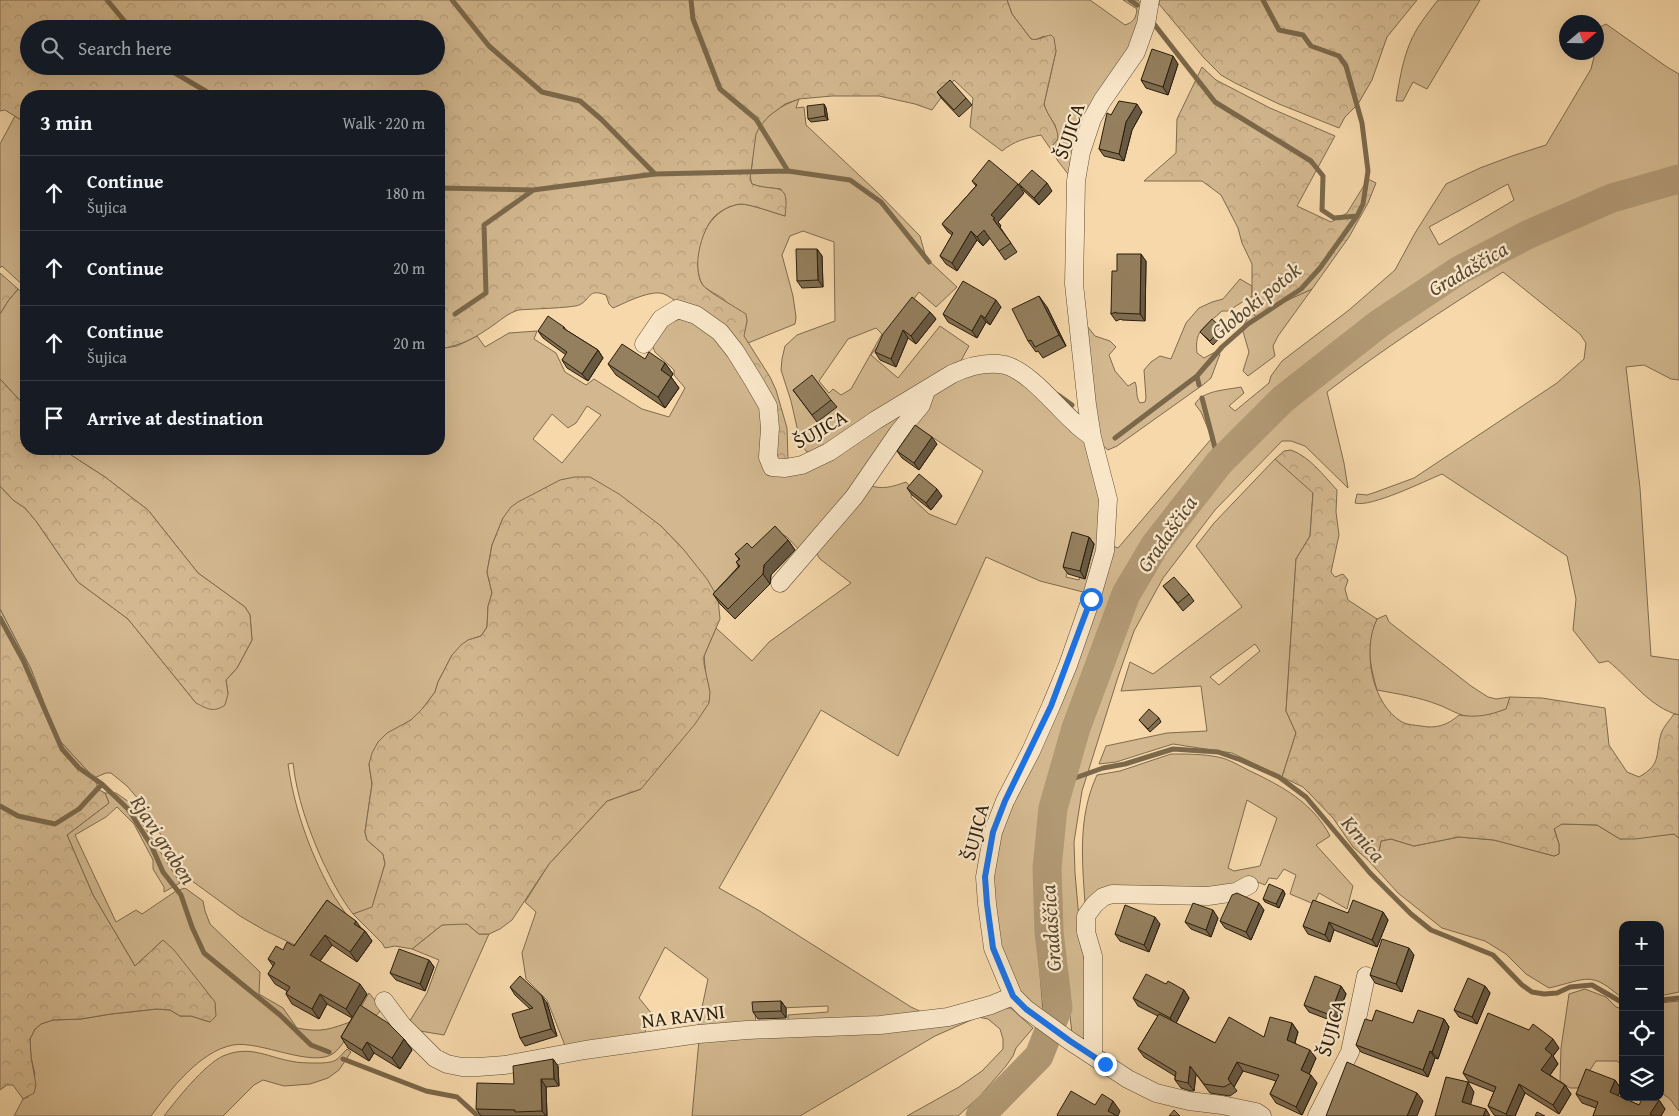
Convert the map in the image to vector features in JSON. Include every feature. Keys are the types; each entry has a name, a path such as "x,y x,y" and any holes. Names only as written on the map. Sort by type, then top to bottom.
{"street":[{"name":"ŠUJICA","path":"1093,1056 1026,1009 1013,996 993,948 985,877 993,832 1061,681 1091,599 1105,550 1108,498 1092,437 1080,348 1074,284 1076,180 1081,152 1092,119 1102,101 1136,52 1146,24 1150,0"},
{"name":"ŠUJICA","path":"644,344 661,319 677,309 696,315 720,332 768,406 770,428 768,456 772,467 802,466 829,452 876,420 965,368 987,363 1006,365 1021,373 1076,425 1092,437"},
{"path":"780,583 854,497 898,433 921,405 926,391"},
{"path":"1249,885 1236,892 1208,896 1112,894 1103,897 1086,916 1086,932 1093,956 1093,1056 1128,1079 1156,1093 1189,1101 1256,1112 1262,1116"},
{"name":"ŠUJICA","path":"1317,1116 1350,1052 1366,976"},
{"name":"NA RAVNI","path":"384,1001 402,1025 435,1058 447,1064 462,1067 478,1067 505,1065 585,1050 699,1034 747,1030 880,1025 948,1017 991,1005 1013,996"}],"green space":[{"path":"0,0 1007,0 1012,14 1031,39 1039,39 1051,35 1054,38 1056,51 1044,104 1055,125 1058,139 1050,148 1041,135 1036,136 1016,142 1002,151 970,127 973,98 954,80 932,110 879,96 832,96 799,99 785,104 769,116 760,126 756,134 750,179 752,184 783,192 786,204 785,216 744,204 722,211 713,218 705,232 699,250 698,268 699,277 705,287 746,314 747,321 744,336 776,390 787,428 788,459 774,461 754,369 678,303 664,294 652,293 613,308 609,304 606,295 596,293 590,295 583,303 575,306 518,310 468,340 445,348 445,90 20,90 20,119 5,110 0,111"},
{"path":"1007,0 1090,0 1125,25 1134,19 1137,9 1123,0 1138,0 1142,5 1137,33 1068,174 1050,148 1058,139 1055,125 1044,104 1056,51 1044,36 1035,40 1031,39 1012,14"},
{"path":"1159,0 1417,0 1387,37 1372,80 1358,104 1345,117 1339,128 1279,104 1221,75 1204,58 1159,4"},
{"path":"1438,0 1480,0 1427,89 1413,82 1403,101 1396,101 1403,64 1409,46 1419,25"},
{"path":"1606,24 1679,74 1679,167 1628,183 1533,222 1447,264 1345,334 1251,415 1154,529 1124,573 1050,769 1039,832 1035,909 1043,1012 1028,1002 1014,983 1004,961 997,929 993,874 1001,831 1113,546 1118,548 1212,438 1201,412 1195,404 1209,393 1241,387 1244,393 1229,406 1235,411 1269,383 1271,376 1282,361 1349,310 1395,270 1415,233 1446,184 1480,168 1546,145 1591,69 1593,60 1604,60 1604,25","holes":["1508,184 1514,200 1439,245 1429,227"]},
{"path":"1202,67 1216,80 1270,108 1335,136 1297,206 1331,222 1347,213 1368,179 1376,183 1368,203 1349,237 1312,289 1256,317 1252,311 1252,264 1242,243 1238,228 1221,195 1202,181 1144,181 1176,153 1177,119"},
{"path":"799,99 796,108 804,107 806,125 878,193 920,236 926,258 957,287 936,307 919,292 871,355 898,378 940,326 969,346 957,368 815,451 807,452 801,445 791,401 781,370 782,359 785,346 797,335 835,321 834,242 803,231 790,236 782,255 793,296 795,324 748,343 743,336 747,321 701,282 697,258 699,245 710,222 729,207 745,204 785,216 781,189 752,184 751,175 754,141 759,127 768,116","holes":["876,328 882,334 851,389 841,395 833,389 829,393 819,381 848,339"]},
{"path":"15,116 20,119 20,282 2,266 0,268 0,144"},
{"path":"1679,187 1679,380 1671,379 1644,365 1626,367 1640,488 1651,656 1679,660 1679,715 1650,700 1608,661 1599,663 1573,630 1576,599 1567,556 1442,474 1373,502 1355,503 1357,494 1367,495 1414,478 1557,383 1584,359 1586,343 1580,334 1503,272 1370,360 1327,392 1348,488 1305,446 1291,441 1282,441 1215,510 1163,578 1134,631 1082,791 1074,842 1080,931 1087,977 1087,1044 1072,1034 1056,887 1059,814 1071,788 1079,760 1081,741 1103,674 1138,587 1181,522 1224,478 1289,405 1359,348 1457,281 1537,238 1633,197"},
{"path":"0,273 18,289 0,314"},
{"path":"1240,279 1252,286 1252,296 1228,311 1222,311 1202,329 1197,338 1197,353 1204,358 1217,351 1220,354 1211,378 1117,446 1108,450 1101,444 1097,432 1087,326 1095,336 1110,341 1116,347 1109,355 1115,371 1128,386 1135,382 1138,400 1140,403 1145,402 1144,370 1160,356 1171,359 1186,323 1199,308 1223,299"},
{"path":"18,289 20,291 20,401 0,379 0,314"},
{"path":"1312,289 1278,336 1273,346 1275,356 1248,376 1243,371 1249,352 1242,328 1252,311 1256,317"},
{"path":"684,318 698,322 722,343 761,403 771,473 918,404 801,552 787,537 778,532 737,565 743,576 718,599 684,550 661,526 547,487 503,518 492,545 487,572 492,593 488,607 487,627 481,636 468,640 452,655 435,692 423,708 411,720 401,726 369,764 372,784 365,832 367,840 383,854 385,864 372,908 353,914 336,888 322,860 300,801 293,763 288,764 294,796 309,844 330,889 351,921 301,948 240,916 188,878 178,866 146,808 127,786 111,773 94,778 60,741 31,669 0,609 0,486 13,500 25,508 36,521 78,582 128,619 196,703 228,694 226,680 237,668 252,640 250,615 245,607 198,573 148,510 105,477 71,455 445,455 445,348 457,346 477,336 485,347 509,333 537,331 534,339 556,353 565,372 586,385 594,379 642,409 669,417 685,388 674,375 674,370 655,352 652,345 657,335 674,322","holes":["587,406 601,415 562,463 533,439 552,414 568,428 576,423"]},
{"path":"989,367 1025,381 1084,440 1099,480 1101,542 1087,593 1040,581 986,557 898,756 821,710 719,888 758,910 911,1007 928,1015 788,1024 788,1015 828,1012 828,1006 755,1009 756,1027 697,1031 708,979 665,947 639,998 652,1014 643,1037 566,1048 547,1000 526,979 522,953 536,912 525,902 549,864 607,801 641,789 706,678 704,656 716,628 752,661 769,642 851,583 820,559 814,549 868,485 887,487 906,482 912,489 911,497 929,514 956,525 983,471 911,423 940,387","holes":["1076,540 1089,544 1079,580 1066,577"]},
{"path":"0,379 20,401 20,455 71,455 105,477 148,510 198,573 245,607 250,615 252,640 237,668 226,680 228,694 225,705 217,709 210,709 196,703 128,619 78,582 36,521 25,508 13,500 0,486"},
{"path":"1291,450 1310,462 1337,490 1336,512 1339,535 1331,572 1335,577 1343,574 1348,580 1345,589 1348,600 1377,619 1372,631 1370,645 1372,675 1383,703 1391,714 1406,724 1432,727 1446,724 1459,715 1483,715 1506,709 1510,697 1542,698 1605,708 1609,745 1627,772 1639,777 1651,768 1654,763 1661,734 1665,726 1674,714 1679,715 1679,838 1674,834 1620,839 1597,825 1562,824 1554,829 1559,844 1559,854 1554,856 1494,840 1459,837 1414,846 1391,839 1381,841 1379,851 1368,860 1353,847 1333,818 1303,787 1282,777 1296,733 1286,711 1296,559 1310,536 1313,493 1275,459 1284,451"},
{"path":"1275,459 1313,492 1310,536 1296,559 1286,711 1296,733 1282,777 1232,753 1173,744 1116,762 1099,764 1106,746 1167,733 1207,731 1201,686 1121,691 1130,662 1153,674 1242,607 1196,546 1214,523","holes":["1255,644 1260,651 1219,685 1210,677"]},
{"path":"590,477 619,494 661,526 684,550 707,579 718,598 720,619 704,656 710,692 709,703 695,724 641,789 607,801 549,864 512,920 489,934 479,934 467,924 442,925 412,949 395,946 385,948 353,914 372,907 385,864 383,854 367,840 365,832 372,784 369,764 372,753 378,742 387,733 411,720 423,708 435,692 452,655 468,640 481,636 487,627 488,606 492,593 487,572 492,545 503,518 511,507 560,480"},
{"path":"0,609 31,669 60,741 94,778 99,790 105,793 109,803 67,835 93,895 135,966 163,940 174,950 215,1002 216,1016 210,1022 191,1016 180,1016 170,1010 157,1009 81,1019 53,1020 41,1024 35,1029 30,1039 36,1085 34,1093 23,1099 13,1085 7,1085 0,1090"},
{"path":"1386,615 1389,622 1471,686 1488,697 1496,699 1510,697 1507,709 1485,716 1467,716 1424,700 1377,690 1372,672 1370,645 1373,628 1377,619"},
{"path":"1171,754 1207,755 1230,761 1285,789 1315,814 1330,836 1316,845 1353,886 1347,909 1319,893 1314,904 1290,894 1296,875 1284,869 1277,879 1269,878 1265,885 1248,878 1233,891 1085,903 1082,854 1084,822 1091,790 1097,775 1120,771","holes":["1247,800 1277,818 1260,866 1234,871 1228,868"]},
{"path":"105,793 116,793 129,802 180,883 164,892 164,887 153,869 153,860 134,824 117,807 106,817 75,835 116,922 136,910 142,914 176,891 185,888 203,901 210,924 260,972 259,994 283,1008 297,1028 326,1029 353,1021 369,993 378,1004 380,1011 375,1017 358,1018 341,1046 334,1053 325,1057 313,1058 244,1045 233,1045 221,1049 209,1055 187,1073 151,1116 14,1116 23,1099 28,1097 35,1074 31,1057 30,1039 35,1029 41,1024 53,1020 81,1019 157,1009 170,1010 180,1016 191,1016 210,1022 163,940 135,966 93,895 67,835 109,803"},
{"path":"1562,824 1597,825 1620,839 1674,834 1679,838 1679,992 1664,995 1664,921 1619,921 1619,996 1603,984 1588,979 1549,988 1526,974 1506,954 1485,941 1442,928 1398,893 1368,860 1379,851 1381,841 1391,839 1414,846 1459,837 1494,840 1554,856 1559,854 1559,844 1554,828"},
{"path":"467,924 479,934 489,934 444,1035 420,1031 408,1024 427,993 439,960 412,949 442,925"},
{"path":"1585,989 1606,997 1619,1008 1619,1063 1617,1061 1596,1061 1578,1088 1570,1088 1560,1081 1561,1048 1569,994"},
{"path":"1679,1001 1679,1111 1670,1099 1664,1095 1664,1003"},
{"path":"1011,1008 1033,1028 1016,1048 1006,1066 980,1096 958,1116 907,1116 959,1087 982,1071 1003,1049 1000,1029 988,1019 978,1017 935,1036 800,1116 692,1116 699,1040"},
{"path":"347,1049 351,1052 339,1070 328,1078 310,1084 284,1086 263,1080 254,1085 223,1116 164,1116 199,1074 223,1056 241,1051 249,1051 293,1062 324,1063 336,1060"}],"building":[{"path":"1152,49 1173,56 1163,87 1141,80"},
{"path":"950,80 966,98 954,110 937,92"},
{"path":"1119,101 1137,104 1126,122 1119,154 1099,149 1107,113 1111,115"},
{"path":"824,104 825,116 808,119 807,106"},
{"path":"989,160 1018,184 991,215 995,218 993,219 1011,243 999,251 984,230 977,237 971,231 952,263 940,256 953,233 942,224 977,185 972,181"},
{"path":"1032,170 1047,183 1034,198 1019,184"},
{"path":"796,249 817,249 818,280 797,281"},
{"path":"1117,254 1141,254 1140,314 1116,312 1111,314 1112,271 1117,271"},
{"path":"963,281 996,300 985,318 981,315 972,331 943,314"},
{"path":"1039,296 1059,335 1035,347 1031,340 1028,341 1012,309"},
{"path":"912,297 930,312 911,336 903,330 891,359 875,352 883,334"},
{"path":"548,316 598,350 582,374 562,360 567,352 538,331"},
{"path":"1212,319 1222,328 1210,341 1200,332"},
{"path":"622,344 645,359 649,352 665,363 661,370 671,377 658,397 608,364"},
{"path":"812,375 831,400 812,415 793,390"},
{"path":"915,425 932,437 914,463 897,451"},
{"path":"919,474 937,489 926,503 907,488"},
{"path":"775,526 788,540 764,565 763,574 728,609 713,594 740,566 736,562 740,559 735,554 747,543 752,548"},
{"path":"1072,532 1089,537 1080,571 1063,567"},
{"path":"1174,577 1189,594 1178,603 1163,586"},
{"path":"1149,709 1159,718 1148,729 1139,720"},
{"path":"1269,884 1283,890 1276,904 1263,899"},
{"path":"1237,893 1259,903 1246,932 1220,921 1232,895"},
{"path":"327,900 356,921 354,924 365,931 350,952 325,935 310,955 360,984 346,1009 320,994 312,1009 286,994 290,987 268,974 275,963 268,959 276,946 283,950 287,942 294,946"},
{"path":"1313,900 1348,913 1353,900 1383,912 1372,940 1329,922 1325,935 1303,926"},
{"path":"1193,903 1213,910 1206,930 1185,922"},
{"path":"1125,905 1155,917 1144,945 1115,934"},
{"path":"1382,939 1409,948 1396,984 1370,975"},
{"path":"399,949 429,960 420,984 390,973"},
{"path":"1146,974 1166,984 1168,981 1184,990 1170,1018 1133,998"},
{"path":"520,976 542,996 551,1029 520,1038 512,1014 533,1008 510,987"},
{"path":"1315,976 1341,986 1330,1015 1304,1005"},
{"path":"1468,978 1485,986 1472,1017 1454,1010"},
{"path":"781,1001 781,1011 753,1012 752,1002"},
{"path":"360,1005 388,1023 404,1039 392,1058 367,1042 362,1050 341,1037"},
{"path":"1376,1010 1413,1023 1418,1010 1444,1019 1423,1070 1356,1045 1365,1019 1372,1021"},
{"path":"1488,1013 1529,1030 1533,1024 1553,1039 1545,1049 1552,1055 1541,1070 1565,1085 1553,1105 1519,1084 1506,1114 1488,1106 1496,1087 1463,1073"},
{"path":"1159,1014 1215,1043 1229,1017 1264,1037 1270,1017 1292,1023 1287,1040 1310,1050 1301,1070 1311,1075 1296,1107 1270,1094 1279,1075 1237,1062 1228,1079 1231,1083 1224,1087 1204,1084 1190,1066 1188,1083 1175,1080 1176,1072 1138,1049"},
{"path":"553,1059 554,1079 541,1079 542,1111 515,1112 515,1110 476,1109 477,1083 514,1084 513,1066"},
{"path":"1347,1062 1417,1093 1407,1116 1326,1116"},
{"path":"1586,1069 1615,1080 1610,1092 1619,1096 1619,1101 1630,1101 1639,1105 1641,1101 1658,1101 1650,1114 1653,1116 1593,1116 1598,1102 1576,1094"},
{"path":"1446,1077 1468,1082 1462,1102 1486,1109 1483,1116 1435,1116"},
{"path":"1071,1091 1095,1105 1102,1094 1113,1101 1108,1111 1117,1116 1058,1116"},
{"path":"1174,1110 1180,1116 1169,1116"},
{"path":"1537,1112 1545,1116 1535,1116"}],"waterway":[{"path":"107,0 124,20"},
{"path":"452,0 489,46 542,92 580,101 601,119 655,174"},
{"path":"691,0 693,19 720,89 756,119 788,171"},
{"path":"1130,0 1137,5"},
{"name":"Globoki potok","path":"1199,385 1197,376 1222,347 1248,324 1301,289 1320,268 1357,216 1363,204 1368,171 1362,123 1346,66 1339,56 1311,46 1303,35 1279,30 1263,0"},
{"path":"1154,24 1215,102 1311,161 1323,176 1322,210 1334,218 1357,216"},
{"path":"178,75 204,90"},
{"path":"445,188 533,190 655,174 788,171 850,180 881,202 929,262"},
{"name":"Gradaščica","path":"980,1116 1039,1056 1058,1008 1049,932 1047,868 1053,808 1076,728 1126,594 1155,545 1219,463 1283,399 1380,323 1458,271 1527,235 1612,198 1679,179"},
{"path":"455,314 486,293 484,225 532,191"},
{"path":"1115,438 1197,376"},
{"path":"1058,395 1072,405"},
{"name":"Globoki potok","path":"1202,398 1219,463"},
{"name":"Rjavi graben","path":"0,618 23,660 62,749 79,768 102,784 128,809 151,845 163,872 181,895 192,927 204,953 280,1015 311,1045 329,1052"},
{"name":"Krnica","path":"1061,783 1103,768 1125,764 1173,749 1218,752 1241,760 1279,777 1306,797 1370,873 1411,914 1431,930 1493,955 1522,985 1532,992 1544,994 1557,993 1570,987 1592,985 1619,1001"},
{"path":"0,806 18,816 55,824 79,809 102,784"},
{"name":"Krnica","path":"1664,1000 1679,998"},
{"name":"Rjavi graben","path":"343,1059 426,1091 457,1097 478,1116"}],"route":[{"path":"1091,599 1068,665 1051,706 1005,801 993,832 985,877 993,948 1013,996 1026,1009 1105,1064"}]}
